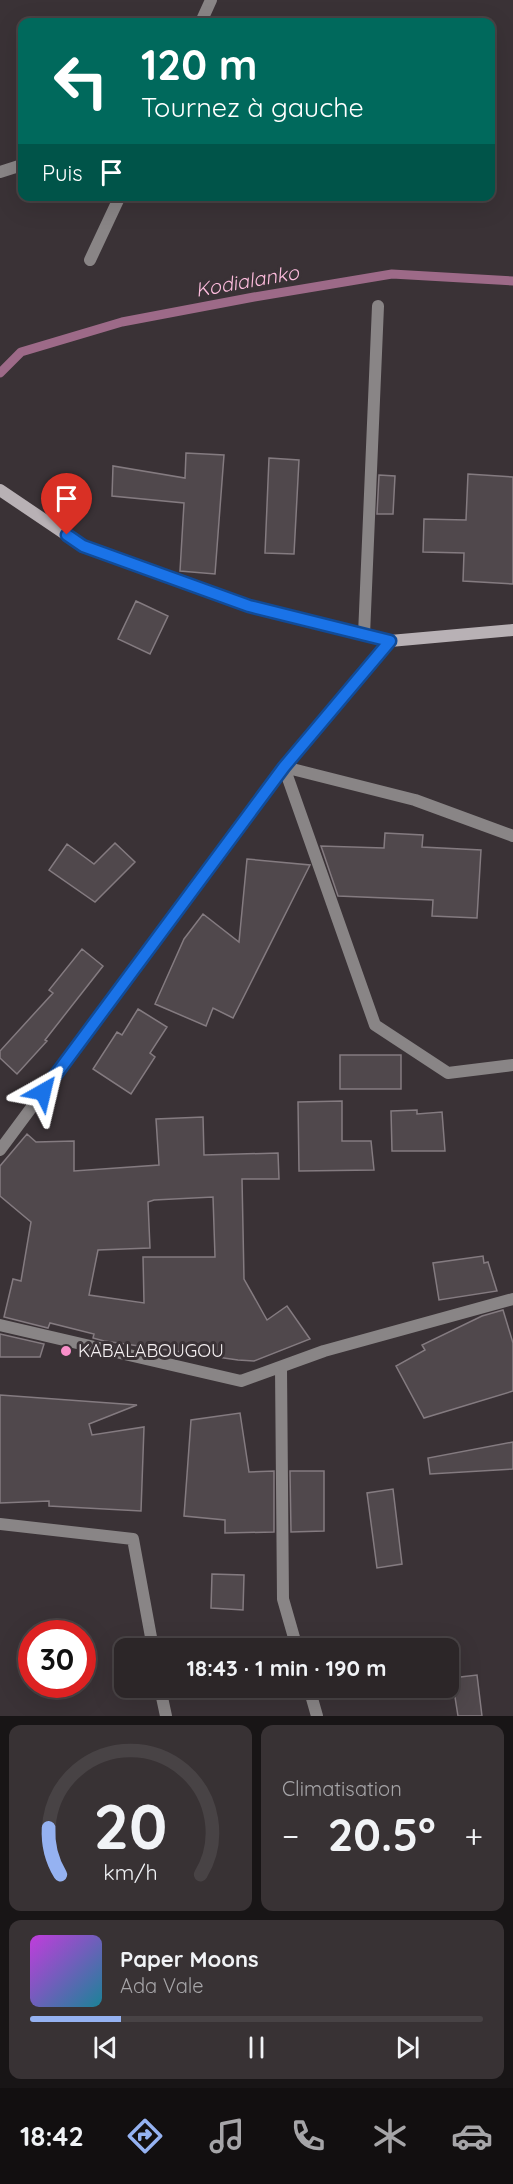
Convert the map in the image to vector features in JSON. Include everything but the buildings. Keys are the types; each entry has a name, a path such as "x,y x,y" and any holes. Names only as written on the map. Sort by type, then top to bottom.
{"street":[{"path":"203,18 211,0"},
{"path":"0,172 18,166"},
{"path":"90,260 118,201"},
{"path":"364,634 378,306"},
{"path":"0,490 83,546 249,606 390,641 513,630"},
{"path":"0,1150 284,767 390,641"},
{"path":"284,767 415,801 513,836"},
{"path":"284,767 375,1025 448,1073 513,1065"},
{"path":"0,1325 241,1381 324,1351 513,1299"},
{"path":"282,1368 283,1599 294,1638"},
{"path":"0,1524 133,1539 151,1638"},
{"path":"162,1698 166,1716"},
{"path":"312,1698 317,1716"}],"waterway":[{"name":"Kodialanko","path":"0,373 21,352 122,322 254,297 392,274 513,281"}],"place":[{"name":"KABALABOUGOU","path":"66,1351"}],"route":[{"path":"43,1092 284,767 390,641 249,606 83,546 67,535"}]}
